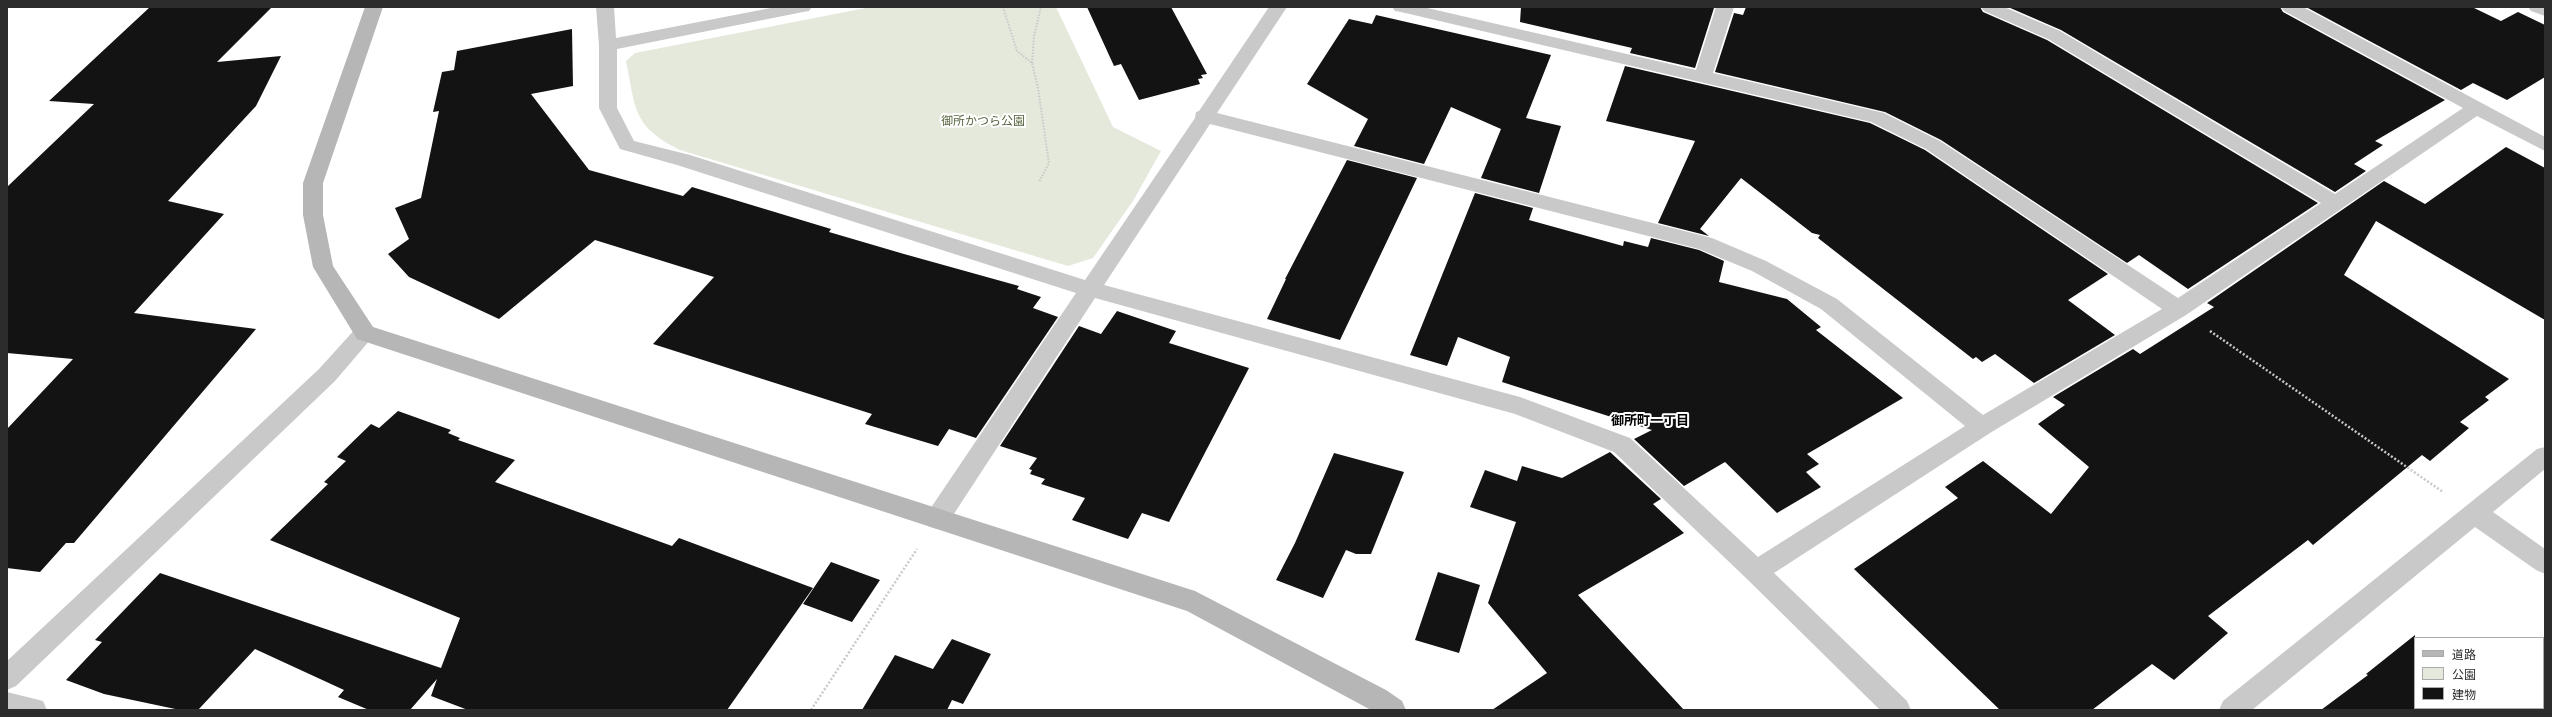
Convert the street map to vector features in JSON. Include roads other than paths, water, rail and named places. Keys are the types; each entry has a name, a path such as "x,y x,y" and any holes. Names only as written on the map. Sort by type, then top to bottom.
{"street":[{"path":"374,7 313,183 313,215 323,267 365,332 1195,602 1377,699 1392,710"},
{"path":"605,7 608,45 608,108 627,145 683,160 1089,289 1520,406 1622,445 1756,571 1898,710"},
{"path":"608,45 803,7"},
{"path":"937,518 1203,116 1278,7"},
{"path":"1401,7 1877,117 1933,145 2178,309"},
{"path":"1703,76 1726,7"},
{"path":"1990,7 2054,35 2336,203"},
{"path":"2290,7 2545,144"},
{"path":"2537,7 2545,11"},
{"path":"1756,571 1982,427 2178,309 2476,108"},
{"path":"1203,116 1705,243 1759,266 1829,304 1982,427"},
{"path":"7,678 327,375 365,332"},
{"path":"2232,710 2545,456"},
{"path":"2474,513 2545,563"},
{"path":"7,704 34,710"}],"district":[{"name":"御所町一丁目","path":"1650,421"}],"park label":[{"name":"御所かつら公園","path":"983,122"}]}
